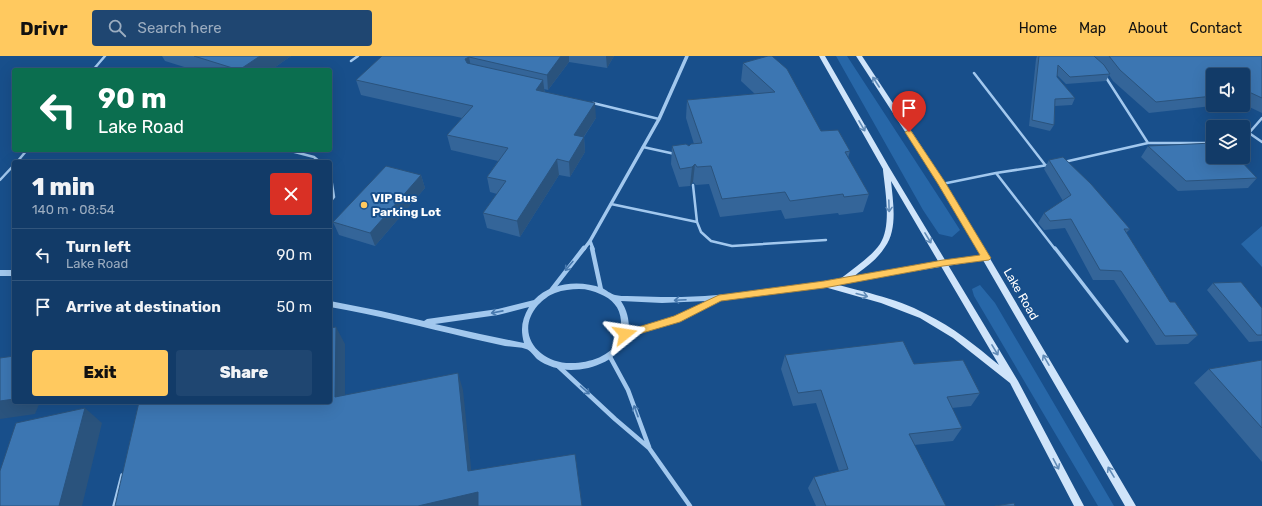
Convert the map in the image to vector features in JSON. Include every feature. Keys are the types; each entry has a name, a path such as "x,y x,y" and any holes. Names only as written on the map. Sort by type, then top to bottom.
{"main road":[{"path":"822,56 1015,384 1079,506"},
{"name":"Lake Road","path":"859,56 942,184 1131,506"},
{"path":"843,281 871,257 884,242 889,224 886,167"},
{"path":"824,284 891,303 935,322 968,344 1015,384"}],"street":[{"path":"615,298 626,315 625,334 619,345 609,355 593,364 574,366 556,364 541,358 531,347 525,332 527,316 536,303 549,293 590,241 659,119 686,56"},
{"path":"590,241 596,262 601,290"},
{"path":"549,293 566,287 584,286 601,290 615,298 642,301 719,298 824,284 943,263 986,258"},
{"path":"0,273 12,274"},
{"path":"625,334 677,319 719,298"},
{"path":"423,323 498,312 536,303"},
{"path":"332,304 423,323 496,342 531,347"},
{"path":"609,355 628,390 649,448"},
{"path":"556,364 589,393 615,419 649,448 690,506"}],"lane":[{"path":"95,68 105,56"},
{"path":"351,61 358,56"},
{"path":"1102,70 1148,143"},
{"path":"974,73 1046,166"},
{"path":"592,103 659,119"},
{"path":"1250,132 1262,118"},
{"path":"1250,134 1262,142"},
{"path":"1061,162 1148,143 1206,143"},
{"path":"643,148 677,154"},
{"path":"18,160 25,152"},
{"path":"295,152 314,157 318,160"},
{"path":"942,184 996,173 1054,164"},
{"path":"0,180 12,167"},
{"path":"996,173 1126,341"},
{"path":"332,184 334,197 332,200"},
{"path":"693,185 697,222 701,232 711,241 732,246 826,240"},
{"path":"611,204 697,222"},
{"path":"114,506 123,470"}],"shaded area":[{"path":"836,56 847,56 946,208 960,230 952,237 939,234 923,210"},
{"path":"1262,226 1262,267 1241,244"},
{"path":"980,285 995,303 1114,506 1098,506 974,296 972,289"}],"building":[{"path":"194,56 260,56 242,68 233,68"},
{"path":"382,56 561,56 547,75 469,57 465,59 467,63 543,80 536,90 595,103 574,135 584,137 569,162 557,159 517,221 483,213 506,181 487,177 508,148 447,135 473,106 356,80"},
{"path":"772,56 787,69 821,131 838,130 850,151 845,152 869,194 844,197 843,194 790,201 785,192 722,199 711,166 697,167 695,164 692,167 680,169 672,146 686,144 689,146 691,144 702,143 687,100 775,92 743,63"},
{"path":"1039,56 1094,56 1104,65 1110,74 1070,77 1058,65 1057,77 1075,98 1055,99 1054,125 1032,120"},
{"path":"1109,56 1262,56 1262,98 1250,92 1250,68 1206,68 1206,97 1156,102 1120,70"},
{"path":"1206,143 1206,164 1244,164 1257,178 1186,181 1148,146"},
{"path":"1063,157 1091,184 1130,229 1124,229 1170,302 1175,302 1198,335 1165,336 1121,271 1100,270 1071,219 1050,221 1044,213 1071,195 1049,160"},
{"path":"386,166 421,175 370,233 333,222"},
{"path":"1241,282 1262,308 1262,335 1257,335 1213,283"},
{"path":"336,327 335,397 458,373 468,471 575,454 582,506 478,506 478,492 418,506 115,506 139,404 332,404 332,328"},
{"path":"903,341 914,364 963,360 980,393 947,397 962,428 909,434 946,506 826,506 814,477 848,469 821,390 798,393 785,355"},
{"path":"12,356 12,399 0,401 0,358"},
{"path":"1262,360 1262,428 1209,369"},
{"path":"85,408 59,506 0,506 0,471 16,423"},
{"path":"1014,503 1015,506 995,506"}],"place":[{"name":"VIP Bus Parking Lot","path":"364,205"}],"route":[{"path":"625,334 661,325 677,319 719,298 824,284 943,263 986,258 909,132"}]}
